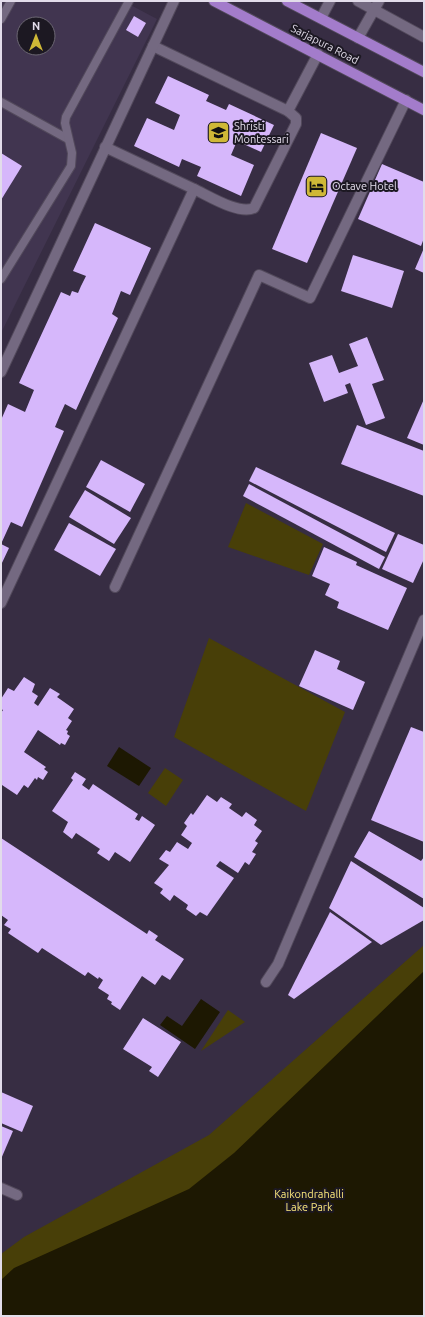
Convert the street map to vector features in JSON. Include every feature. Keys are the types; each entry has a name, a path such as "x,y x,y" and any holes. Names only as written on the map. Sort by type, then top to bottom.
{"main road":[{"name":"Sarjapura Road","path":"214,1 424,110"},
{"name":"Sarjapura Road","path":"287,1 424,72"}],"street":[{"path":"1,372 174,1"},
{"path":"321,18 330,1"},
{"path":"358,1 377,5 424,37"},
{"path":"358,38 377,5"},
{"path":"106,147 238,209 250,210 254,208 296,124 296,118 288,111 153,46"},
{"path":"288,111 318,54"},
{"path":"115,587 259,275 310,298 406,100"},
{"path":"1,604 194,189"},
{"path":"266,982 278,964 424,620"},
{"path":"1,1188 17,1195"}],"lane":[{"path":"1,19 11,1"},
{"path":"1,279 71,166 72,153 65,123 66,116 129,1"},
{"path":"1,102 68,139"}],"shaded area":[{"path":"1,1 123,1 157,19 1,333"},
{"path":"119,747 151,768 139,786 107,766"},
{"name":"Kaikondrahalli Lake Park","path":"424,971 424,1316 1,1316 1,1280 14,1268 189,1189 234,1153"},
{"path":"201,999 220,1012 195,1049 160,1025 167,1016 182,1026"}],"green space":[{"path":"246,503 323,544 309,575 228,547"},
{"path":"209,638 345,712 306,811 174,737"},
{"path":"165,768 183,780 166,806 148,793"},
{"name":"Kaikondrahalli Lake Park","path":"424,945 424,1316 1,1316 1,1254 24,1237 209,1135"},
{"path":"228,1010 245,1022 201,1051"}],"building":[{"path":"134,16 146,23 138,37 126,30"},
{"path":"168,76 209,95 206,101 226,110 229,104 274,125 261,152 237,141 231,155 254,165 241,196 197,176 201,167 182,159 179,167 134,146 147,118 174,130 180,115 155,103"},
{"path":"321,133 357,148 307,263 272,249"},
{"path":"1,153 22,166 1,200"},
{"path":"382,164 424,182 424,238 421,246 358,219"},
{"path":"95,223 151,248 130,295 121,291 112,314 118,318 76,410 65,404 55,427 64,431 22,527 11,522 1,544 1,420 8,404 25,412 34,390 19,383 61,292 70,296 72,291 78,293 86,276 73,271"},
{"path":"424,248 424,273 415,269"},
{"path":"353,255 404,271 392,308 341,291"},
{"path":"367,337 384,380 372,384 385,418 366,425 350,383 345,385 348,393 324,402 309,363 332,355 339,373 358,366 349,344"},
{"path":"424,399 424,445 407,438"},
{"path":"357,425 424,451 424,496 341,464"},
{"path":"101,460 145,484 130,512 86,487"},
{"path":"256,467 395,533 386,552 249,481"},
{"path":"249,484 385,557 379,569 243,496"},
{"path":"85,490 131,518 114,544 69,517"},
{"path":"69,523 116,549 100,576 54,550"},
{"path":"398,534 424,545 424,559 413,583 382,569"},
{"path":"1,544 9,548 1,565"},
{"path":"324,547 357,562 356,565 407,588 388,630 337,608 339,602 325,595 330,584 312,576"},
{"path":"315,650 340,661 337,669 365,682 353,710 299,686"},
{"path":"24,677 35,684 32,692 38,696 34,703 38,706 50,688 60,694 57,697 74,709 68,718 72,721 66,730 68,731 67,734 70,736 65,745 61,743 60,745 38,730 24,752 46,767 44,769 48,772 43,780 38,777 37,780 35,778 28,788 24,785 17,795 2,785 1,786 1,713 3,710 1,709 1,699 8,688 14,691"},
{"path":"411,727 424,732 424,842 371,820"},
{"path":"75,772 86,779 82,785 89,790 93,784 138,814 135,819 139,821 142,816 155,825 130,862 115,852 109,861 97,853 100,849 76,833 72,839 63,832 68,822 52,811 73,780 71,778"},
{"path":"207,795 217,802 221,797 232,804 229,808 242,817 246,812 257,820 254,825 262,831 255,841 258,843 252,852 256,854 249,865 245,862 238,873 220,861 216,866 234,878 207,916 200,912 196,916 186,909 188,905 174,895 170,901 160,893 163,889 154,883 169,865 159,859 166,850 170,852 177,842 188,849 192,843 181,835 187,826 184,823 191,813 193,815"},
{"path":"369,831 421,861 424,857 424,899 354,857"},
{"path":"1,838 147,934 149,930 158,936 155,940 184,959 170,980 162,975 155,985 142,976 120,1010 111,1004 112,1002 107,999 109,995 98,988 103,980 99,977 98,979 88,972 85,976 42,948 38,953 8,933 11,929 4,925 8,920 1,915"},
{"path":"351,861 424,908 424,920 381,945 329,908"},
{"path":"330,912 372,942 294,999 288,995"},
{"path":"143,1018 181,1042 158,1077 149,1071 152,1067 123,1049"},
{"path":"1,1092 33,1106 22,1132 1,1123"},
{"path":"1,1126 13,1131 1,1159"}],"place":[{"name":"Shristi Montessari","path":"218,132"},
{"name":"Octave Hotel","path":"317,186"}]}
